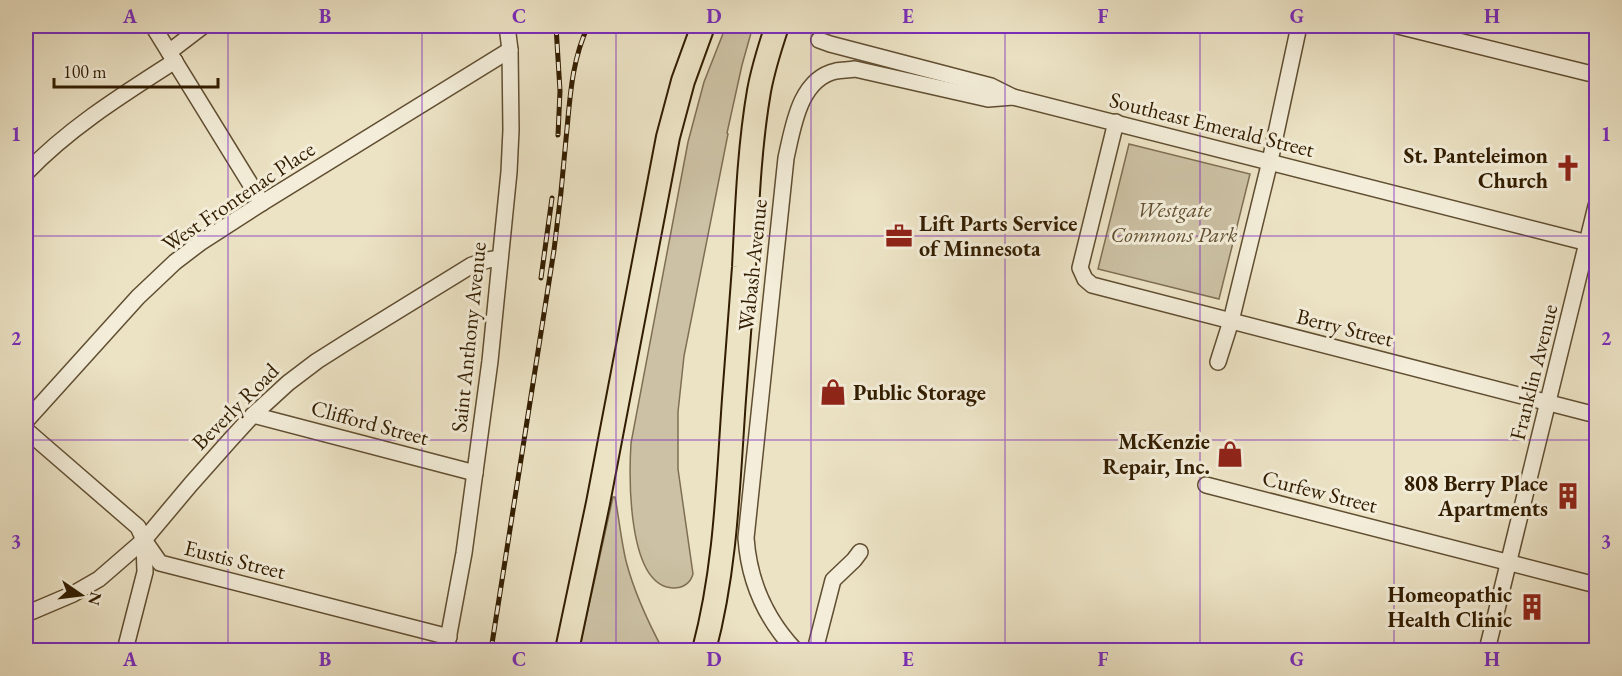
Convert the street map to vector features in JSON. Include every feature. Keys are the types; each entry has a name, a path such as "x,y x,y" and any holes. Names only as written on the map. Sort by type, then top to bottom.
{"highway":[{"path":"567,651 668,137 683,81 703,26"},
{"path":"704,651 721,571 725,531 751,153 760,85 777,26"}],"street":[{"path":"153,26 262,203"},
{"path":"26,173 67,135 172,57 203,26"},
{"name":"Saint Anthony Avenue","path":"448,644 475,473 490,361 500,258 511,130 510,51 507,26"},
{"path":"1218,362 1231,321 1270,161 1299,26"},
{"path":"1398,26 1596,75"},
{"name":"Southeast Emerald Street","path":"819,40 991,86 1013,97 1592,244"},
{"name":"West Frontenac Place","path":"26,422 138,297 200,243 510,51"},
{"name":"Wabash Avenue","path":"795,651 772,622 763,606 751,573 746,538 786,158 796,116 807,92 817,80 835,71 855,69 988,99 1013,97"},
{"name":"Berry Street","path":"1116,122 1080,268 1084,279 1092,285 1596,415"},
{"name":"Franklin Avenue","path":"1487,651 1548,403 1592,244 1596,206"},
{"name":"Beverly Road","path":"26,614 73,594 99,579 144,540 253,415 288,383 347,342 472,265 500,258"},
{"name":"Clifford Street","path":"253,415 475,473"},
{"name":"Eustis Street","path":"26,430 138,526 144,540 160,563 448,644"},
{"name":"Curfew Street","path":"1206,485 1596,585"},
{"path":"124,651 145,572 144,540"},
{"path":"815,651 833,580 860,552"}],"green space":[{"path":"726,26 753,26 727,133 684,356 678,412 678,469 693,574 686,585 673,588 658,583 647,569 639,550 631,503 631,443 688,142 704,82"},
{"name":"Westgate Commons Park","path":"1129,144 1250,174 1219,299 1098,269"},
{"path":"613,497 615,497 629,573 642,607 663,650 579,650"}],"railway":[{"path":"556,26 560,91 558,135"},
{"path":"491,650 554,250 572,81 578,53 588,26"},
{"path":"541,278 552,198"}],"place":[{"name":"St. Panteleimon Church","path":"1568,168"},
{"name":"Lift Parts Service of Minnesota","path":"899,236"},
{"name":"Public Storage","path":"833,392"},
{"name":"McKenzie Repair, Inc.","path":"1230,454"},
{"name":"808 Berry Place Apartments","path":"1568,496"},
{"name":"Homeopathic Health Clinic","path":"1532,607"}]}
